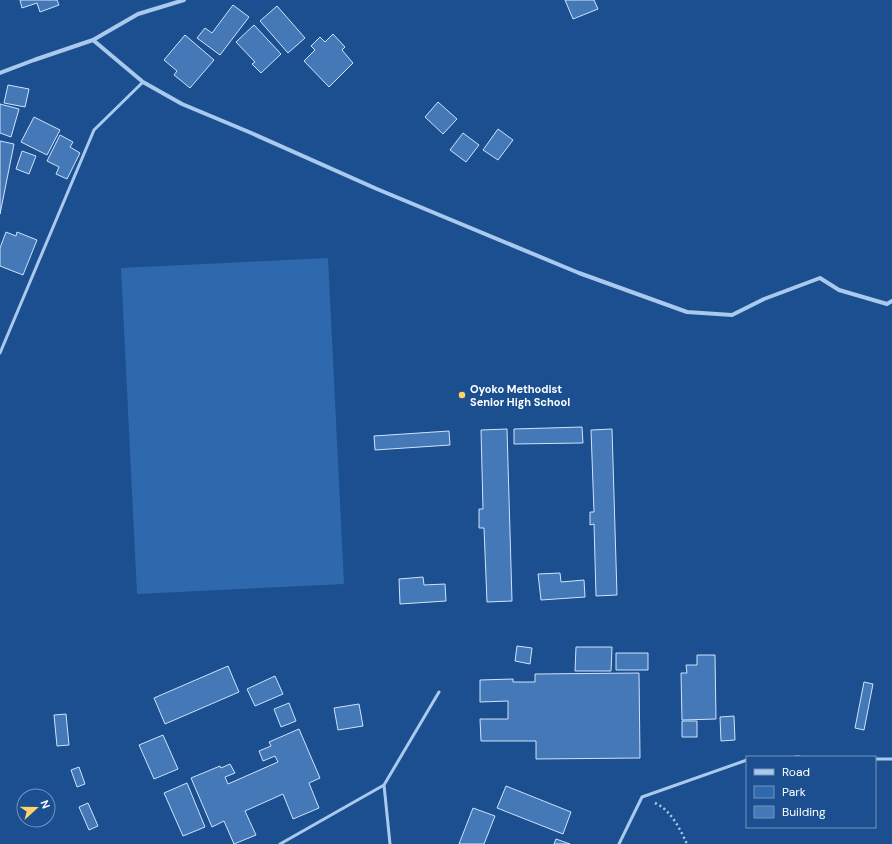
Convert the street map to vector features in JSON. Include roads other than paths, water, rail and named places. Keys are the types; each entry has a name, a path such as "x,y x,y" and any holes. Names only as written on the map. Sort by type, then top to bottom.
{"street":[{"path":"0,73 93,40 138,14 184,0"},
{"path":"93,40 143,82 182,104 377,189 579,273 687,312 732,315 764,299 820,278 839,290 887,304 892,301"}],"lane":[{"path":"0,352 94,130 143,82"},
{"path":"280,844 384,785 438,692"},
{"path":"876,759 892,759"},
{"path":"619,844 642,797 746,760"},
{"path":"384,785 390,844"}],"place":[{"name":"Oyoko Methodist Senior High School","path":"462,395"}]}
